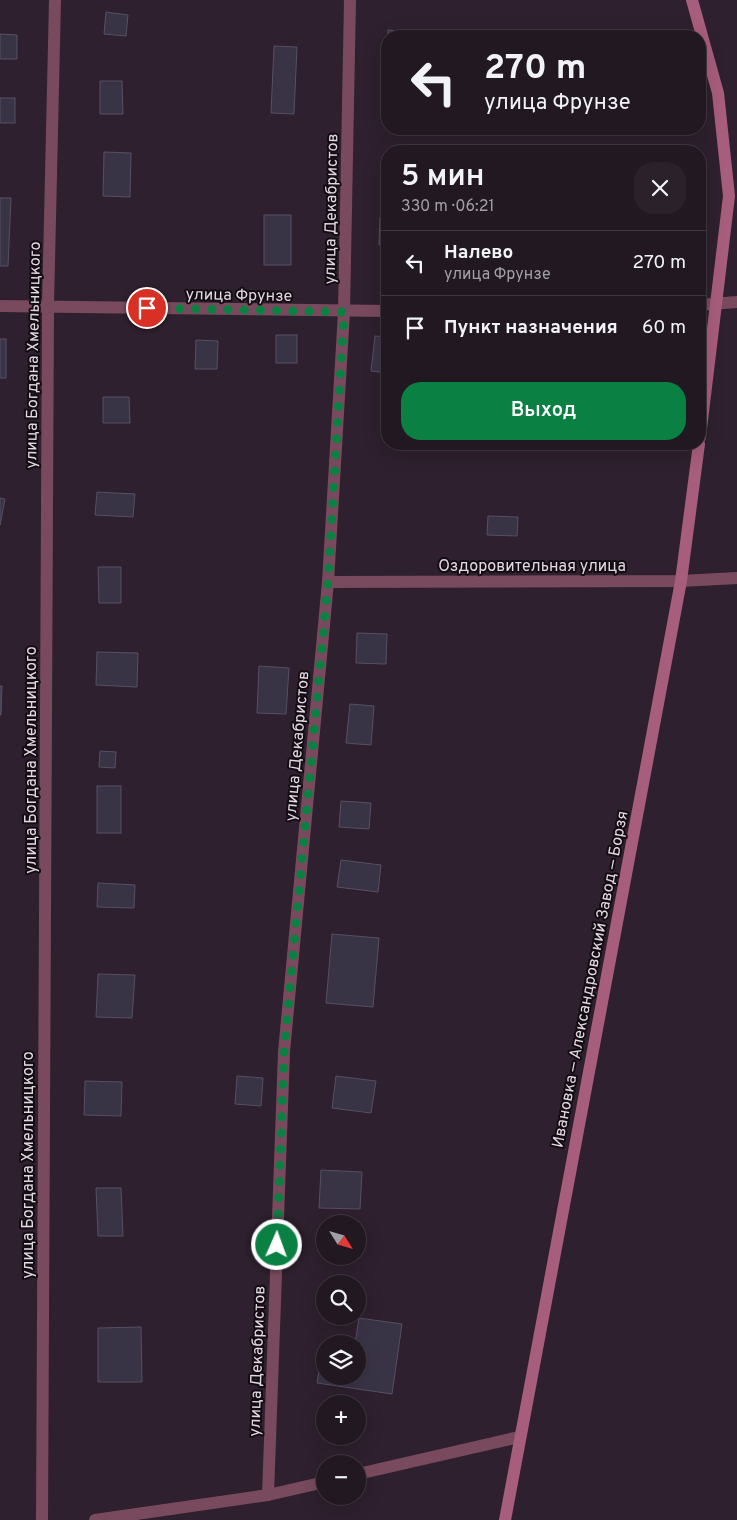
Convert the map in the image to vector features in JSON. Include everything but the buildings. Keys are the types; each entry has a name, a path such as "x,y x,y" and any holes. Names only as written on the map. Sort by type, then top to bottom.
{"main road":[{"path":"692,0 700,30"},
{"path":"706,51 718,94 729,196 718,304 706,393"},
{"name":"Ивановка — Александровский Завод — Борзя","path":"505,1520 519,1437 681,581 698,450"}],"street":[{"name":"улица Богдана Хмельницкого","path":"42,1520 48,306 55,0"},
{"name":"улица Декабристов","path":"268,1495 284,1052 328,582 344,312 350,0"},
{"path":"706,305 737,302"},
{"name":"улица Фрунзе","path":"0,306 381,311"},
{"name":"Оздоровительная улица","path":"328,582 681,581 737,578"},
{"path":"366,1472 519,1437"},
{"path":"95,1520 268,1495 316,1484"}],"route":[{"path":"147,308 344,312 328,582 284,1052 277,1245"}]}
